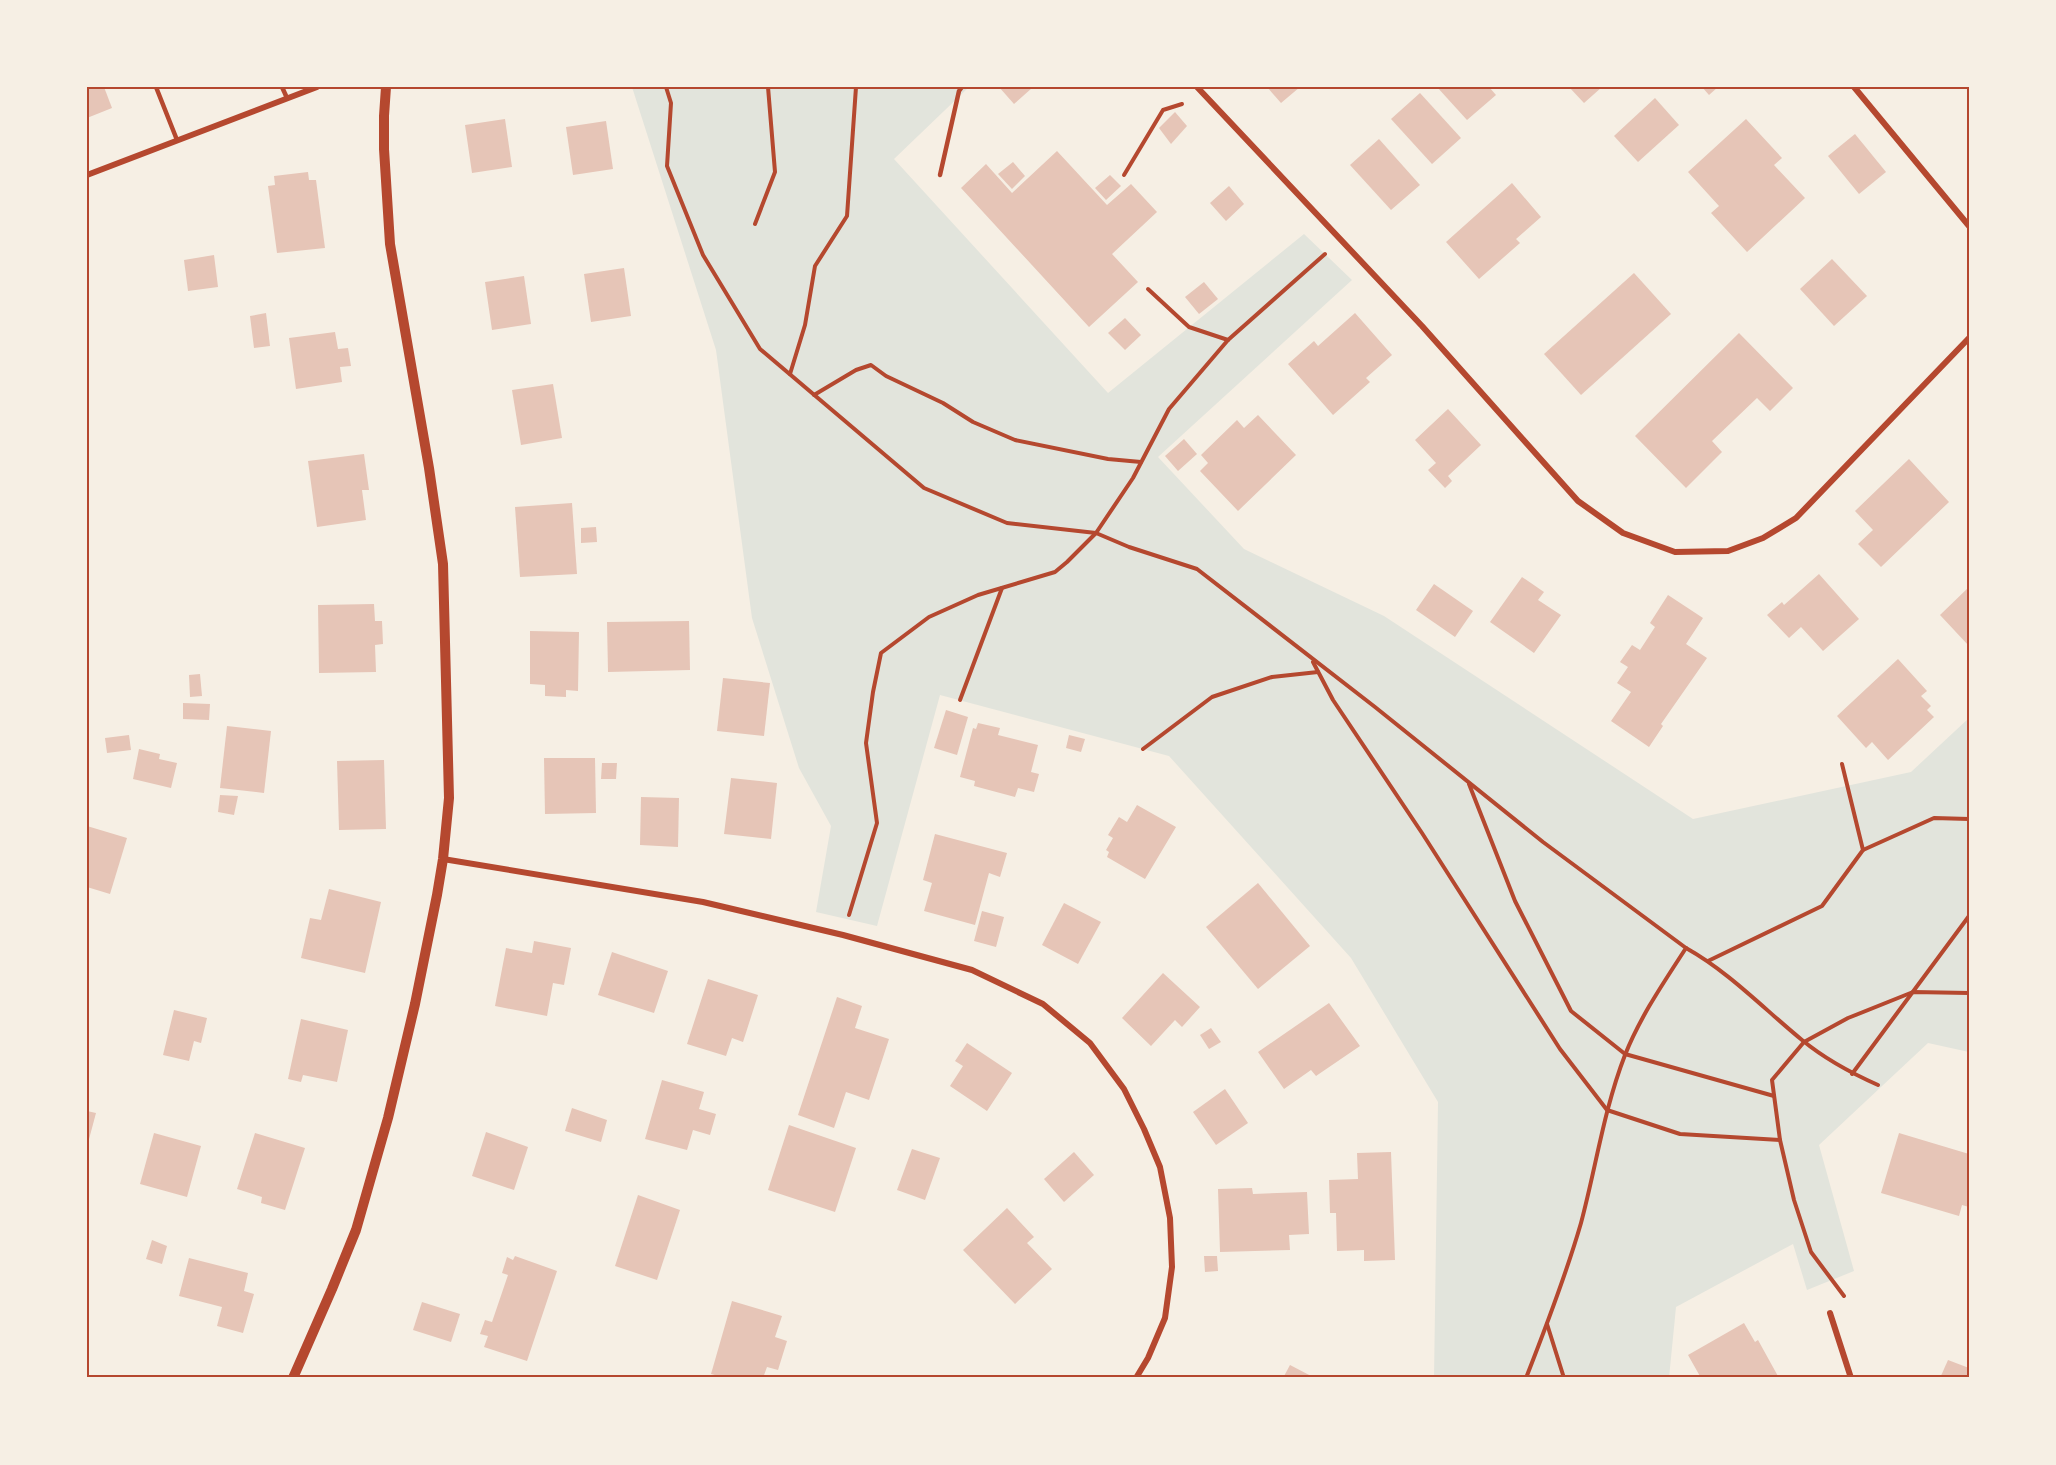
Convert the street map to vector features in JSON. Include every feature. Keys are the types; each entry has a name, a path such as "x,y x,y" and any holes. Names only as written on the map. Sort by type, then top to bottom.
{"street":[{"path":"87,175 317,87"},
{"path":"293,1378 356,1230 388,1118 410,1027 443,859 448,798 447,663 443,564 429,468 390,244 384,149 386,87"},
{"path":"1197,87 1422,326 1578,501 1623,534 1676,552 1728,551 1763,538 1796,518 1969,338"},
{"path":"1854,87 1969,226"},
{"path":"443,859 703,902 843,935 972,970 1042,1004 1090,1043 1124,1089 1160,1167 1170,1218 1172,1267 1164,1318 1149,1358 1136,1378"},
{"path":"1830,1313 1851,1378"}],"lane":[{"path":"156,87 177,140"},
{"path":"282,87 287,98"},
{"path":"940,175 959,91 962,87"}],"path":[{"path":"666,87 671,103 667,166 703,255 760,349 924,488 1006,523 1096,533 1129,547 1197,569 1543,842 1686,948 1708,961 1804,1042 1852,1074 1878,1085"},
{"path":"754,224 775,172 768,87"},
{"path":"808,87 815,87"},
{"path":"790,374 805,325 815,266 847,216 856,87"},
{"path":"1124,175 1163,110 1182,104"},
{"path":"843,935 877,823 866,742 881,653 929,617 978,595 1055,572 1096,533 1141,462 1169,409 1228,340 1340,240"},
{"path":"1148,289 1190,327 1228,340"},
{"path":"814,395 856,370 871,365 886,376 943,403 973,422 1015,440 1108,459 1141,462"},
{"path":"960,700 1002,587"},
{"path":"1311,658 1333,700 1422,833 1560,1049 1607,1110 1680,1134 1780,1140"},
{"path":"1143,749 1212,697 1272,677 1318,672"},
{"path":"1842,764 1863,850"},
{"path":"1468,782 1515,901 1571,1011 1625,1054 1774,1096"},
{"path":"1708,961 1822,906 1863,850 1934,818 1969,819"},
{"path":"1852,1074 1969,916"},
{"path":"1526,1378 1580,1224 1607,1110 1625,1054 1652,1001 1686,948"},
{"path":"1849,1303 1811,1252 1794,1200 1780,1140 1772,1080 1804,1042 1848,1018 1913,992 1969,993"},
{"path":"1547,1323 1564,1378"}],"shaded area":[{"path":"632,87 969,87 894,159 1108,393 1304,234 1352,280 1158,457 1244,549 1384,616 1693,819 1911,772 1969,718 1969,1052 1928,1043 1819,1145 1854,1271 1807,1290 1793,1244 1676,1307 1669,1378 1434,1378 1438,1102 1351,958 1169,756 940,695 877,926 816,912 831,826 799,768 752,618 716,350"}],"building":[{"path":"87,87 104,87 112,108 87,118"},
{"path":"999,87 1031,87 1032,88 1014,104"},
{"path":"1267,87 1300,87 1281,103"},
{"path":"1437,87 1489,87 1496,95 1467,120"},
{"path":"1569,87 1602,87 1584,103"},
{"path":"1702,87 1718,87 1709,95"},
{"path":"1420,93 1461,138 1432,164 1391,119"},
{"path":"1655,98 1679,125 1638,162 1614,136"},
{"path":"1175,112 1187,126 1171,144 1159,128"},
{"path":"505,119 512,167 472,173 465,125"},
{"path":"1746,119 1782,158 1774,165 1805,198 1747,252 1711,213 1719,206 1688,172"},
{"path":"606,121 613,169 573,175 566,127"},
{"path":"1855,134 1886,172 1859,194 1828,156"},
{"path":"1379,139 1420,185 1391,210 1350,165"},
{"path":"1057,151 1107,205 1131,184 1157,212 1112,254 1138,282 1089,327 961,188 986,164 1012,193"},
{"path":"1013,162 1025,176 1012,189 998,174"},
{"path":"308,172 309,180 316,180 325,248 277,253 268,186 275,185 274,176"},
{"path":"1110,175 1121,186 1106,200 1095,188"},
{"path":"1512,183 1541,217 1516,239 1520,243 1479,279 1446,242"},
{"path":"1229,186 1244,204 1226,221 1210,203"},
{"path":"214,255 218,287 188,291 184,260"},
{"path":"1832,259 1867,296 1834,326 1800,289"},
{"path":"624,268 631,316 591,322 584,274"},
{"path":"1634,273 1671,314 1581,395 1544,354"},
{"path":"524,276 531,324 492,330 485,282"},
{"path":"1204,282 1218,299 1199,314 1185,297"},
{"path":"266,313 270,346 254,348 250,316"},
{"path":"1355,313 1392,355 1366,378 1370,382 1333,415 1288,364 1314,341 1318,346"},
{"path":"1125,318 1141,335 1125,350 1108,333"},
{"path":"335,332 338,349 348,348 351,366 340,367 342,382 296,389 289,338"},
{"path":"1739,333 1793,388 1770,411 1757,398 1712,441 1722,452 1686,488 1635,436"},
{"path":"553,384 562,438 521,445 512,390"},
{"path":"1448,409 1481,445 1448,476 1452,481 1445,488 1428,470 1436,463 1415,440"},
{"path":"1258,415 1296,455 1238,511 1200,471 1208,463 1201,455 1237,420 1244,428"},
{"path":"1184,439 1197,454 1178,471 1165,456"},
{"path":"364,454 369,490 362,490 366,520 317,527 308,461"},
{"path":"1909,459 1949,502 1881,567 1858,544 1873,530 1855,511"},
{"path":"572,503 577,574 520,577 515,507"},
{"path":"596,527 597,542 581,543 581,528"},
{"path":"1819,574 1859,619 1823,651 1801,627 1789,638 1767,615 1782,602 1784,605"},
{"path":"1522,577 1544,592 1538,600 1561,615 1534,653 1490,622"},
{"path":"1434,584 1473,611 1455,637 1416,610"},
{"path":"1969,587 1969,646 1940,615"},
{"path":"1668,595 1703,618 1686,644 1707,658 1661,724 1663,726 1649,747 1611,721 1631,692 1617,683 1628,667 1620,662 1632,645 1640,650 1655,627 1650,623"},
{"path":"374,604 375,621 382,621 383,644 375,645 376,672 319,673 318,605"},
{"path":"689,621 690,670 608,672 607,622"},
{"path":"530,631 579,632 578,691 566,690 566,697 545,696 545,685 530,684"},
{"path":"1898,659 1927,691 1921,696 1931,706 1927,710 1934,717 1888,760 1872,742 1866,748 1837,716"},
{"path":"200,674 202,696 190,697 189,675"},
{"path":"723,678 770,683 764,736 717,731"},
{"path":"183,703 210,704 209,720 183,719"},
{"path":"946,710 968,717 957,755 934,748"},
{"path":"978,723 1000,728 998,735 1038,745 1031,772 1039,774 1034,792 1018,788 1015,797 974,786 975,781 960,777 973,728 976,729"},
{"path":"227,726 271,731 264,793 220,788"},
{"path":"129,735 131,750 107,753 105,738"},
{"path":"1069,735 1085,739 1081,752 1066,748"},
{"path":"139,749 160,754 159,759 177,763 171,788 133,779"},
{"path":"544,758 595,758 596,813 545,814"},
{"path":"384,760 386,829 339,830 337,761"},
{"path":"602,763 617,763 616,779 601,779"},
{"path":"731,778 777,783 771,839 724,834"},
{"path":"220,795 238,796 234,815 218,812"},
{"path":"641,797 679,798 678,847 640,845"},
{"path":"1137,805 1176,827 1145,879 1107,857 1109,852 1106,850 1113,838 1108,835 1119,817 1127,822"},
{"path":"87,826 127,838 110,894 87,887"},
{"path":"935,834 1007,853 1000,877 989,873 975,925 924,911 932,883 923,880"},
{"path":"1258,883 1310,946 1258,989 1206,927"},
{"path":"329,889 381,902 365,973 301,958 310,918 321,920"},
{"path":"1064,903 1101,922 1078,964 1042,945"},
{"path":"982,911 1004,917 996,947 974,941"},
{"path":"534,941 571,948 564,985 553,983 547,1016 495,1006 506,948 532,953"},
{"path":"612,952 668,971 654,1013 598,995"},
{"path":"1163,973 1200,1007 1182,1027 1175,1020 1151,1046 1122,1018"},
{"path":"708,979 758,995 743,1042 732,1038 726,1056 687,1044"},
{"path":"837,997 862,1006 855,1028 889,1039 869,1100 846,1092 834,1128 798,1115"},
{"path":"1329,1003 1360,1046 1316,1076 1311,1070 1284,1089 1258,1052"},
{"path":"174,1010 207,1018 201,1043 194,1041 189,1061 163,1055"},
{"path":"301,1019 348,1030 337,1082 303,1075 301,1082 288,1079"},
{"path":"1211,1028 1221,1042 1209,1049 1200,1035"},
{"path":"967,1043 1012,1073 987,1111 950,1086 963,1066 955,1061"},
{"path":"662,1080 704,1092 699,1109 716,1114 710,1135 693,1130 687,1150 645,1139"},
{"path":"1225,1089 1248,1123 1216,1145 1193,1112"},
{"path":"572,1108 607,1120 601,1142 565,1131"},
{"path":"87,1111 96,1113 88,1143 87,1143"},
{"path":"789,1125 856,1148 835,1212 768,1190"},
{"path":"486,1132 528,1147 514,1190 472,1176"},
{"path":"154,1133 201,1146 187,1197 140,1184"},
{"path":"255,1133 305,1148 285,1210 261,1203 262,1197 237,1189"},
{"path":"1899,1133 1969,1154 1969,1207 1962,1205 1959,1216 1881,1193"},
{"path":"912,1149 940,1158 925,1200 897,1190"},
{"path":"1074,1152 1094,1175 1064,1202 1044,1179"},
{"path":"1391,1152 1395,1260 1364,1261 1364,1250 1337,1251 1336,1213 1330,1213 1329,1180 1358,1179 1357,1153"},
{"path":"1252,1188 1253,1194 1307,1192 1309,1234 1289,1235 1290,1250 1220,1252 1218,1189"},
{"path":"638,1195 680,1210 657,1280 615,1266"},
{"path":"1007,1208 1034,1237 1027,1243 1052,1269 1015,1304 963,1250"},
{"path":"152,1240 167,1246 162,1264 146,1259"},
{"path":"515,1256 557,1271 527,1361 484,1347 488,1336 480,1334 485,1320 492,1322 508,1275 502,1273 507,1257 513,1260"},
{"path":"1204,1256 1217,1256 1218,1271 1205,1272"},
{"path":"189,1258 248,1273 244,1291 254,1294 243,1333 217,1326 222,1307 179,1296"},
{"path":"732,1301 782,1316 775,1337 787,1341 778,1370 767,1367 763,1378 726,1378 711,1374"},
{"path":"422,1302 460,1314 451,1342 413,1330"},
{"path":"1744,1323 1755,1342 1758,1340 1779,1378 1701,1378 1688,1355"},
{"path":"1948,1360 1969,1368 1969,1378 1940,1378"},
{"path":"1290,1365 1315,1378 1283,1378"}]}
